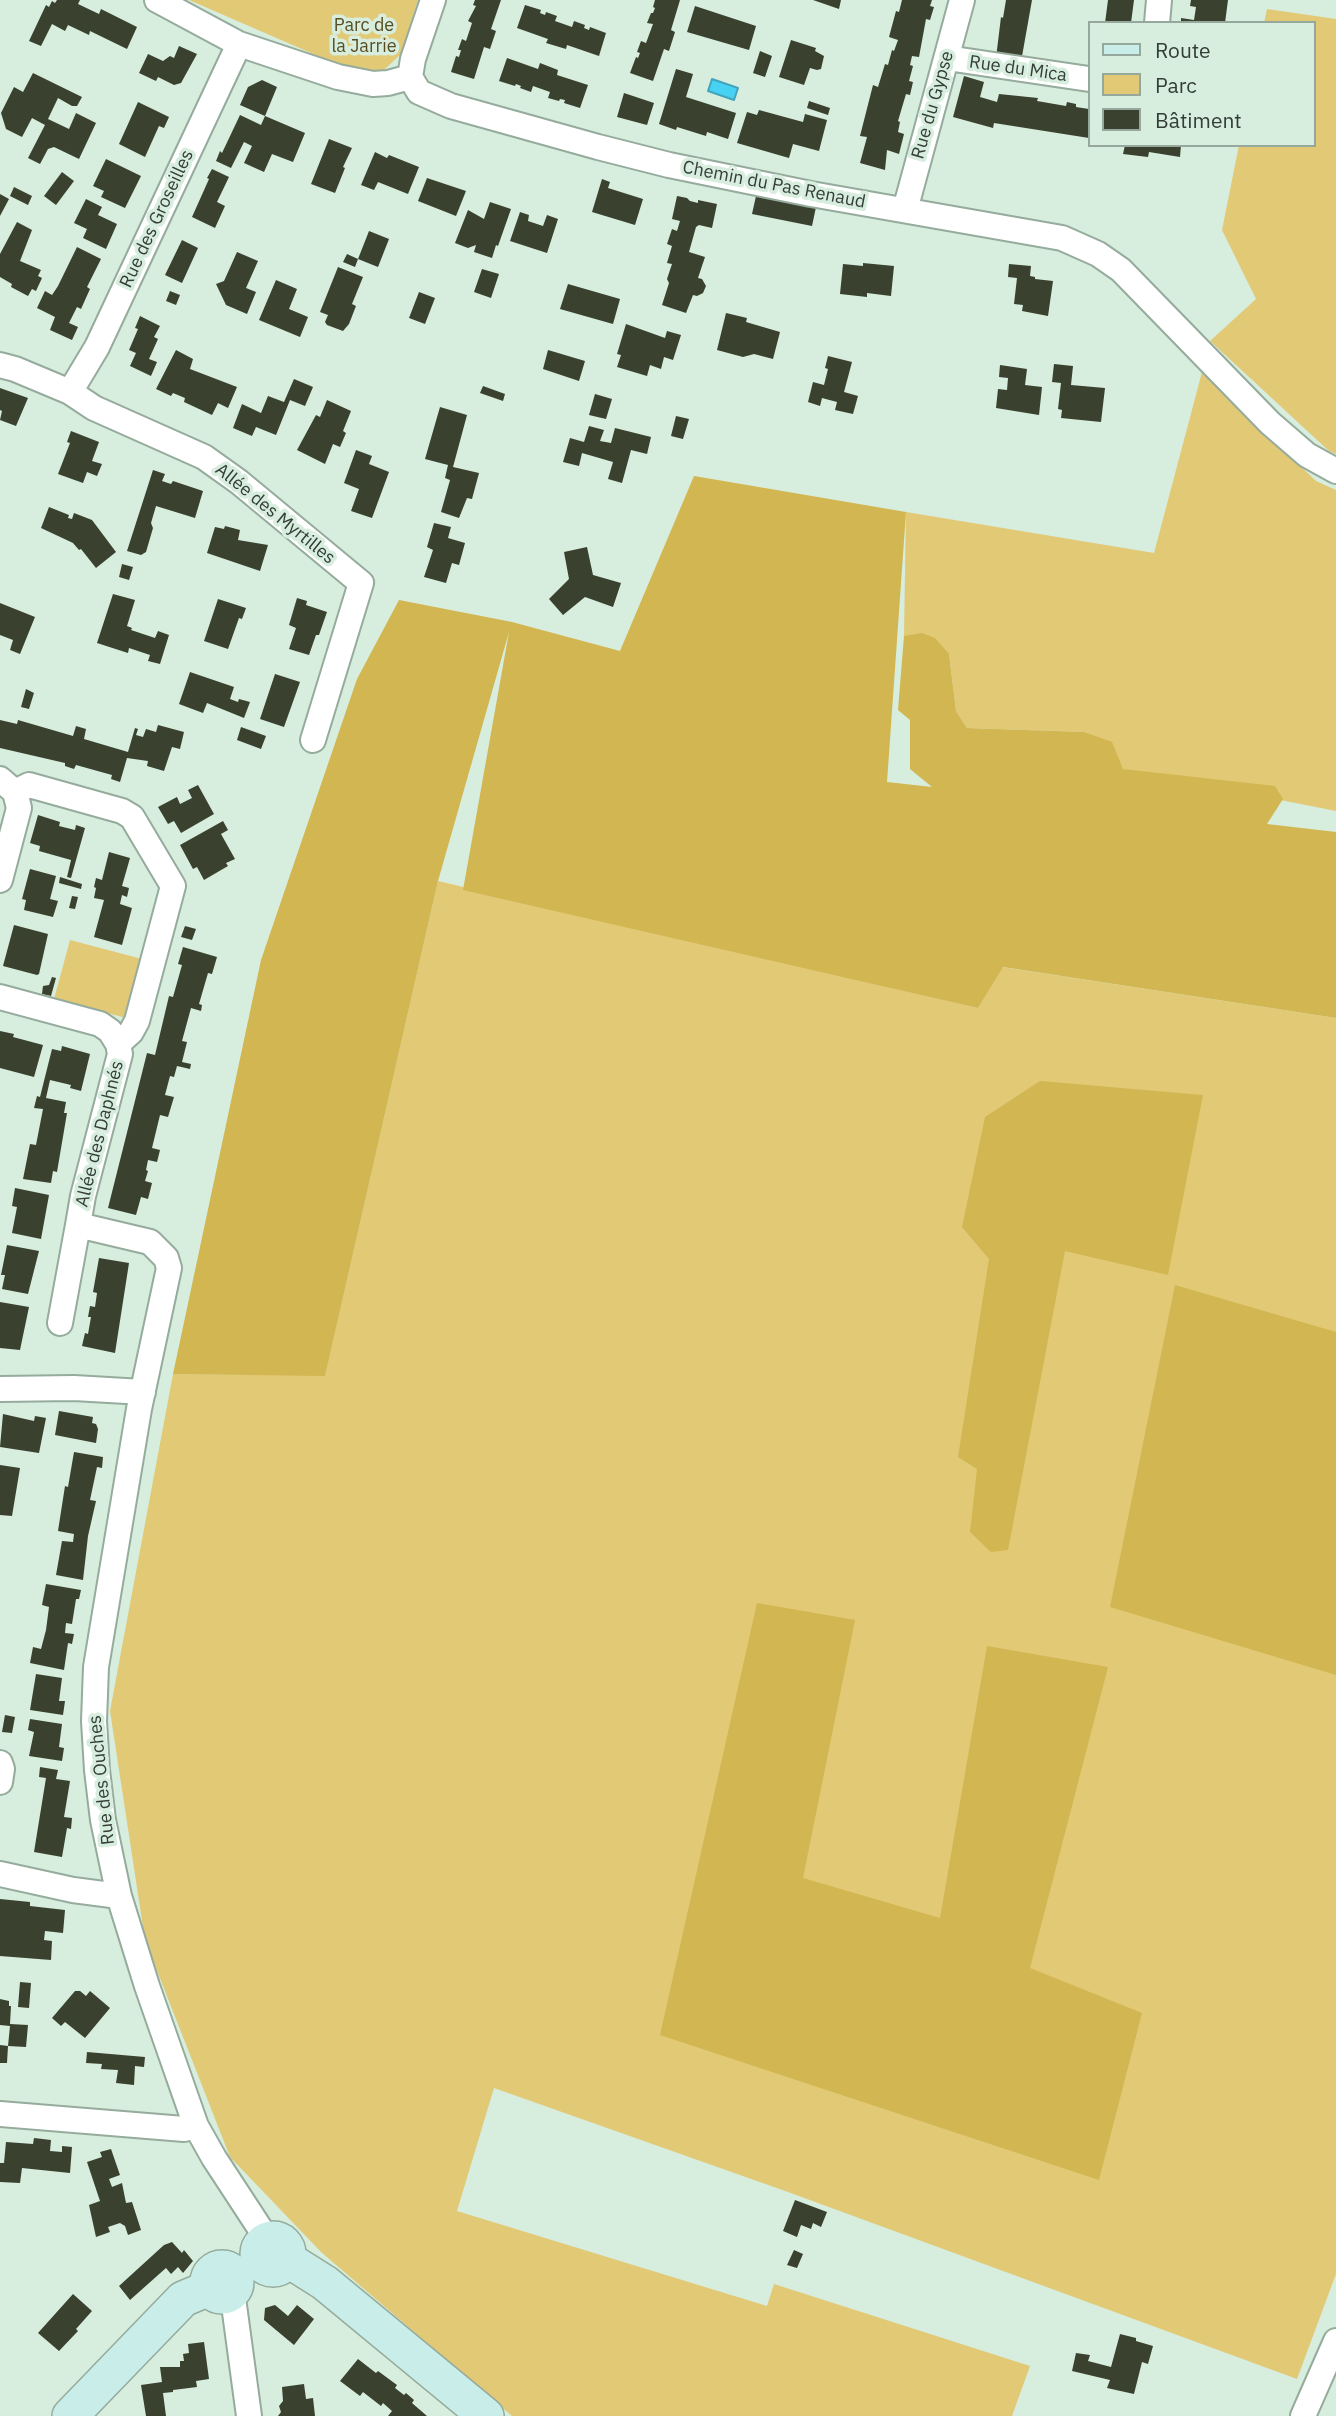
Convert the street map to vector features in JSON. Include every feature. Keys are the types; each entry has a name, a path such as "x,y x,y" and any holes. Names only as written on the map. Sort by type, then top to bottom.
{"street":[{"path":"157,0 239,44 338,77 373,84 410,77 413,59 433,0"},
{"name":"Rue du Gypse","path":"905,210 962,0"},
{"path":"1157,21 1159,0"},
{"name":"Rue des Groseilles","path":"70,392 97,347 239,44"},
{"name":"Rue du Mica","path":"947,58 1088,79"},
{"name":"Chemin du Pas Renaud","path":"410,77 419,92 451,106 582,144 811,194 1051,236 1098,254 1121,270 1270,423 1307,455 1336,471"},
{"name":"Allée des Myrtilles","path":"0,365 70,392 94,408 204,457 239,482 361,583 313,740"},
{"name":"Allée des Daphnés","path":"0,880 19,808 7,786 29,785 122,811 132,817 173,886 137,1021 131,1032 118,1044"},
{"name":"Allée des Daphnés","path":"0,997 100,1024 110,1031 118,1044 120,1054 83,1196 60,1323"},
{"name":"Allée des Daphnés","path":"78,1225 150,1242 166,1258 169,1268 143,1392"},
{"path":"0,1390 74,1388 143,1392"},
{"name":"Rue des Ouches","path":"143,1392 95,1680 93,1721 97,1770 103,1820 119,1896 147,1986 248,2270 234,2305 249,2416"},
{"path":"0,1763 0,1782"},
{"path":"0,1874 73,1890 119,1896"},
{"path":"0,2114 184,2129 196,2126"},
{"path":"70,2416 183,2299 248,2270 325,2283 482,2415"},
{"path":"1303,2416 1336,2341"}],"green space":[{"name":"Parc de la Jarrie","path":"189,0 418,0 401,54 373,80"},
{"path":"1267,9 1336,19 1336,454 1329,451 1210,341 1256,299 1222,230 1239,147 1315,147 1315,21 1264,21"},
{"path":"1202,372 1316,481 1336,490 1336,811 1123,769 1084,732 967,728 956,711 949,654 904,636 906,512 1154,553"},
{"path":"438,881 978,1008 1002,967 1336,1018 1336,2274 1297,2379 788,2192 494,2088 457,2211 767,2306 774,2284 1030,2366 1012,2416 512,2416 321,2252 230,2157 145,1940 110,1711 173,1374 325,1375"},
{"path":"70,940 142,959 126,1018 54,999"}],"shaded area":[{"path":"694,476 906,512 887,782 932,787 910,769 910,720 898,710 904,636 922,633 935,638 949,654 956,711 967,728 1084,732 1112,742 1123,769 1275,786 1283,799 1267,824 1336,832 1336,1018 1003,967 978,1008 463,890 509,632 438,881 325,1376 173,1374 261,960 357,679 399,600 512,622 620,651"},
{"path":"1040,1081 1203,1095 1168,1275 1065,1251 1008,1550 991,1552 970,1532 977,1469 958,1457 989,1259 962,1227 985,1117"},
{"path":"1175,1285 1336,1332 1336,1675 1110,1607"},
{"path":"757,1603 855,1620 803,1878 940,1918 987,1646 1108,1667 1030,1968 1142,2013 1099,2180 660,2035"}],"water":[{"path":"712,79 738,88 734,100 708,91"}],"building":[{"path":"57,0 80,0 78,4 99,14 101,9 137,27 127,49 90,31 89,35 68,25 65,31 52,24 41,46 29,41 46,5 49,7 52,1 55,3"},
{"path":"475,0 501,0 491,29 496,31 490,49 484,47 474,79 451,72 456,56 459,57 461,50 458,50 462,39 466,41 472,23 468,21 476,6 473,5"},
{"path":"655,0 680,0 671,30 675,32 669,51 664,49 653,81 630,73 640,53 637,52 641,41 646,43 653,24 647,23 655,8"},
{"path":"813,0 841,0 839,9"},
{"path":"902,0 932,0 930,6 934,7 930,20 926,19 919,57 912,56 910,65 913,66 909,81 913,82 910,95 906,94 898,121 898,132 904,134 899,154 887,150 885,170 860,163 867,137 860,136 873,85 878,87 885,64 888,65 898,40 889,37"},
{"path":"1006,0 1032,0 1021,62 996,58"},
{"path":"1108,0 1134,0 1131,21 1105,21"},
{"path":"1191,0 1228,0 1225,21 1181,21 1181,18 1194,20 1196,7 1190,6"},
{"path":"525,5 541,10 540,13 545,15 546,12 557,16 555,21 572,27 574,21 585,25 584,28 589,30 590,27 606,33 599,56 567,45 566,49 546,43 548,39 517,28"},
{"path":"695,6 756,26 749,50 687,32"},
{"path":"791,40 816,48 815,51 824,56 821,69 810,68 804,85 779,77"},
{"path":"179,46 197,54 181,83 174,85 158,77 156,81 139,73 148,54 163,61 170,56 174,58"},
{"path":"760,51 772,56 765,77 753,73"},
{"path":"507,58 538,69 540,63 558,70 557,75 588,85 580,108 564,103 565,100 548,98 550,92 533,86 531,92 516,84 515,86 499,81"},
{"path":"676,69 693,74 686,97 736,113 728,139 707,132 706,136 659,124"},
{"path":"33,73 82,97 77,106 58,98 48,119 69,129 76,113 96,123 79,159 54,147 48,149 40,164 28,158 45,125 32,118 22,137 6,129 1,113 14,87 23,92"},
{"path":"964,76 984,82 980,97 997,102 999,94 1038,98 1037,101 1066,106 1067,102 1088,109 1088,138 994,123 993,128 953,117"},
{"path":"262,80 277,87 265,116 240,105 248,87"},
{"path":"624,93 654,103 647,125 617,117"},
{"path":"809,101 830,108 828,115 807,108"},
{"path":"138,102 169,117 164,128 159,126 145,157 119,144"},
{"path":"759,110 803,122 805,114 827,120 819,151 793,144 789,158 737,143 747,112 757,115"},
{"path":"240,115 261,125 265,116 305,133 293,162 272,154 264,172 244,163 252,146 244,142 231,168 216,161"},
{"path":"329,139 352,148 335,193 311,184"},
{"path":"1125,147 1181,147 1180,157 1149,152 1148,157 1123,154"},
{"path":"375,152 419,167 408,194 378,182 374,190 361,185"},
{"path":"106,159 141,176 125,208 101,197 104,191 93,186"},
{"path":"212,169 229,177 217,202 225,206 215,228 192,217"},
{"path":"62,172 74,181 56,205 44,196"},
{"path":"427,178 466,191 456,216 418,201"},
{"path":"602,179 610,182 608,188 643,199 635,225 592,212"},
{"path":"14,187 32,196 28,205 10,196"},
{"path":"0,194 9,199 0,216"},
{"path":"677,196 698,203 698,200 717,204 712,228 699,225 696,227 689,252 705,257 698,278 702,279 706,286 703,293 693,295 686,313 662,305 672,264 667,263 672,246 667,244 672,229 677,231 680,221 672,219"},
{"path":"756,196 816,207 812,226 752,214"},
{"path":"86,199 102,207 98,215 117,224 106,249 83,238 87,229 74,223"},
{"path":"490,202 511,209 492,258 474,252 476,245 468,248 455,243 468,210 484,219"},
{"path":"520,212 529,215 528,221 543,226 547,215 558,219 547,253 510,241"},
{"path":"17,222 32,230 20,261 41,270 38,276 42,278 36,291 32,289 28,296 0,277 0,254"},
{"path":"369,231 389,239 378,267 358,259"},
{"path":"182,240 198,248 182,283 165,275"},
{"path":"77,247 101,259 87,287 90,289 81,309 77,307 69,323 78,327 72,340 50,330 55,317 37,308 45,291 52,295 58,286"},
{"path":"237,252 258,261 246,288 256,292 247,314 226,305 216,284 224,281"},
{"path":"347,254 358,259 355,267 343,262"},
{"path":"863,263 894,266 891,296 840,294 843,264 863,266"},
{"path":"1009,264 1031,266 1030,276 1053,281 1048,316 1022,311 1023,305 1014,304 1017,278 1008,277"},
{"path":"338,267 363,277 352,304 356,306 343,331 327,325 325,322 328,315 320,312"},
{"path":"482,269 499,274 491,298 474,292"},
{"path":"276,280 297,289 289,309 308,317 300,337 259,320"},
{"path":"568,284 620,299 613,324 560,309"},
{"path":"170,291 180,295 176,305 166,301"},
{"path":"419,292 435,298 425,324 409,318"},
{"path":"726,313 747,318 746,322 780,332 773,359 754,354 743,357 717,350"},
{"path":"140,316 160,326 154,337 158,339 149,359 157,362 151,376 130,366 136,353 129,350"},
{"path":"626,324 665,338 667,331 681,335 673,360 664,357 661,369 650,365 647,376 617,367 621,355 617,354"},
{"path":"176,350 193,359 190,369 237,387 228,408 218,403 212,415 184,402 185,398 173,393 171,396 156,389"},
{"path":"548,350 585,361 579,381 543,369"},
{"path":"828,356 852,362 844,392 858,396 853,414 835,410 837,402 822,398 820,406 808,402 813,382 824,385"},
{"path":"1054,364 1073,366 1071,385 1105,388 1101,422 1061,418 1062,410 1058,409 1061,383 1052,382"},
{"path":"1000,365 1027,369 1025,385 1042,387 1039,415 996,408 998,389 1007,390 1008,378 999,377"},
{"path":"294,379 313,387 305,406 290,400 276,435 256,427 252,436 233,428 242,404 261,413 268,396 284,402"},
{"path":"483,386 505,394 503,401 480,393"},
{"path":"0,388 28,398 16,426 0,420"},
{"path":"595,394 612,399 606,419 589,415"},
{"path":"327,400 351,411 340,447 333,444 325,464 297,450 316,415 320,417"},
{"path":"440,407 467,415 453,467 479,473 472,499 467,498 459,518 441,512 450,480 445,478 448,465 425,459"},
{"path":"676,416 689,419 683,439 671,436"},
{"path":"589,426 604,430 600,441 611,443 615,428 651,437 647,454 631,450 622,483 608,479 613,462 582,453 579,466 563,462 570,438 584,442"},
{"path":"71,431 99,442 92,461 102,464 97,476 87,472 83,483 58,474 70,443 67,442"},
{"path":"356,450 372,456 369,464 389,472 372,518 351,511 359,489 344,483"},
{"path":"153,470 165,474 162,481 171,484 173,481 203,491 195,518 156,506 146,552 141,555 127,551"},
{"path":"49,507 69,515 68,518 72,519 74,513 92,520 116,552 96,568 73,543 41,528"},
{"path":"434,523 451,527 448,538 465,543 459,565 452,563 446,583 424,577 433,550 427,547"},
{"path":"225,526 240,530 238,540 268,545 260,571 207,553 215,527 224,529"},
{"path":"587,547 593,575 621,583 613,607 585,597 563,615 549,599 569,579 564,552"},
{"path":"122,564 133,567 129,580 119,577"},
{"path":"113,594 135,600 127,626 132,628 131,630 155,638 158,631 169,635 160,664 148,661 150,655 129,648 128,653 97,643"},
{"path":"297,598 307,601 306,605 327,612 309,655 289,649 296,628 289,625"},
{"path":"218,599 246,608 242,619 239,618 228,649 204,641"},
{"path":"0,603 35,617 20,654 10,650 13,640 0,635"},
{"path":"190,672 234,687 230,699 250,702 244,718 207,703 203,713 179,704"},
{"path":"275,674 300,682 284,727 260,719"},
{"path":"26,689 34,693 29,709 21,707"},
{"path":"0,720 17,724 18,720 73,736 76,726 86,729 84,739 128,752 135,728 138,729 136,735 143,737 146,729 156,732 158,725 184,732 180,749 172,747 164,771 147,766 148,761 127,758 120,782 111,779 112,775 76,765 74,769 65,766 65,763 0,748"},
{"path":"241,727 266,736 261,749 237,740"},
{"path":"198,785 214,814 181,833 174,821 168,824 158,807 177,797 180,804 192,798 188,790"},
{"path":"38,815 60,822 59,826 75,830 76,825 85,828 71,878 67,877 71,860 39,851 40,846 30,843"},
{"path":"223,821 228,830 221,834 235,859 204,880 197,867 193,869 180,845"},
{"path":"109,852 130,858 122,886 129,888 127,897 122,895 120,904 132,908 122,945 94,937 104,900 94,898 94,887 96,878 102,880"},
{"path":"30,869 56,876 50,899 58,901 53,917 24,910 26,900 22,899"},
{"path":"60,877 82,884 81,889 59,883"},
{"path":"72,896 78,897 75,909 69,908"},
{"path":"14,925 48,934 37,975 3,966"},
{"path":"185,926 196,929 192,940 181,937"},
{"path":"183,947 217,957 212,974 208,973 199,1004 202,1005 201,1011 191,1008 182,1041 187,1042 182,1062 191,1064 190,1069 177,1066 174,1077 170,1076 165,1095 174,1097 168,1117 160,1115 152,1148 160,1150 157,1162 148,1160 145,1181 152,1183 148,1199 141,1197 136,1215 108,1208 147,1053 155,1055 169,996 173,997 182,965 178,964"},
{"path":"52,977 56,978 51,996 42,994 43,986 49,985"},
{"path":"0,1031 43,1045 34,1077 0,1068"},
{"path":"62,1046 90,1054 81,1091 70,1088 71,1085 50,1080 46,1098 66,1102 64,1113 67,1113 57,1172 53,1171 51,1183 23,1179 30,1144 36,1145 43,1109 34,1108 37,1096 40,1097 52,1049 61,1051"},
{"path":"15,1188 49,1195 41,1239 12,1233 17,1207 12,1206"},
{"path":"7,1245 39,1251 28,1294 2,1289 5,1275 1,1275"},
{"path":"99,1258 129,1263 115,1353 82,1346 85,1333 88,1334 90,1306 95,1307 97,1293 93,1292"},
{"path":"0,1302 29,1307 20,1350 0,1348"},
{"path":"59,1411 93,1417 92,1423 96,1424 98,1429 96,1443 55,1435"},
{"path":"3,1414 34,1421 35,1416 46,1418 39,1453 0,1447"},
{"path":"74,1452 103,1457 102,1468 97,1467 90,1500 96,1501 88,1536 83,1580 56,1575 62,1541 73,1542 74,1534 58,1531"},
{"path":"0,1465 20,1468 12,1516 0,1515"},
{"path":"46,1584 81,1590 79,1599 76,1599 72,1624 66,1623 65,1633 74,1634 72,1644 68,1643 64,1670 30,1663 33,1647 41,1649 46,1630 49,1607 42,1605"},
{"path":"36,1674 62,1678 59,1701 65,1701 63,1715 30,1710"},
{"path":"5,1715 15,1717 12,1733 2,1732"},
{"path":"30,1719 62,1724 59,1747 64,1748 62,1761 29,1756 34,1732 28,1730"},
{"path":"40,1767 58,1770 56,1779 70,1781 64,1817 72,1818 71,1829 67,1828 62,1857 34,1852 46,1778 39,1777"},
{"path":"0,1899 65,1910 63,1933 45,1931 44,1940 52,1941 51,1960 0,1956"},
{"path":"20,1982 31,1983 29,2008 18,2007"},
{"path":"75,1991 86,1996 90,1991 110,2008 85,2038 65,2022 61,2026 52,2018"},
{"path":"0,1999 9,2001 11,2006 10,2024 28,2025 26,2047 8,2046 10,2026 0,2025"},
{"path":"0,2045 8,2046 7,2063 0,2063"},
{"path":"87,2052 145,2057 144,2067 135,2066 134,2085 116,2083 118,2070 101,2069 102,2064 86,2063"},
{"path":"34,2138 51,2140 50,2151 62,2152 62,2146 72,2147 70,2173 22,2168 20,2183 0,2182 0,2163 4,2163 6,2142 33,2144"},
{"path":"111,2149 120,2175 109,2179 112,2187 122,2183 126,2203 132,2202 141,2230 128,2235 125,2226 120,2223 108,2227 110,2232 96,2237 89,2205 100,2201 87,2162 102,2157 100,2152"},
{"path":"795,2200 827,2212 821,2227 813,2223 811,2229 801,2225 797,2237 783,2231"},
{"path":"172,2242 182,2253 184,2250 193,2261 183,2273 178,2267 171,2274 166,2268 130,2300 119,2286 164,2245"},
{"path":"794,2250 803,2254 797,2268 787,2265"},
{"path":"73,2294 92,2311 59,2351 38,2333"},
{"path":"275,2305 288,2316 297,2305 314,2319 294,2345 264,2320 265,2308"},
{"path":"1120,2334 1153,2346 1148,2364 1142,2362 1134,2394 1107,2388 1110,2380 1072,2371 1076,2353 1090,2355 1088,2361 1111,2367"},
{"path":"204,2342 209,2379 196,2381 197,2387 163,2393 166,2416 146,2416 141,2385 162,2382 160,2367 180,2367 180,2361 184,2361 183,2354 189,2353 188,2344"},
{"path":"358,2359 397,2385 395,2388 414,2400 412,2403 427,2416 388,2416 392,2411 383,2403 381,2406 363,2392 360,2396 340,2381"},
{"path":"304,2384 306,2399 313,2398 315,2416 278,2416 281,2412 279,2406 283,2401 282,2387"}]}
